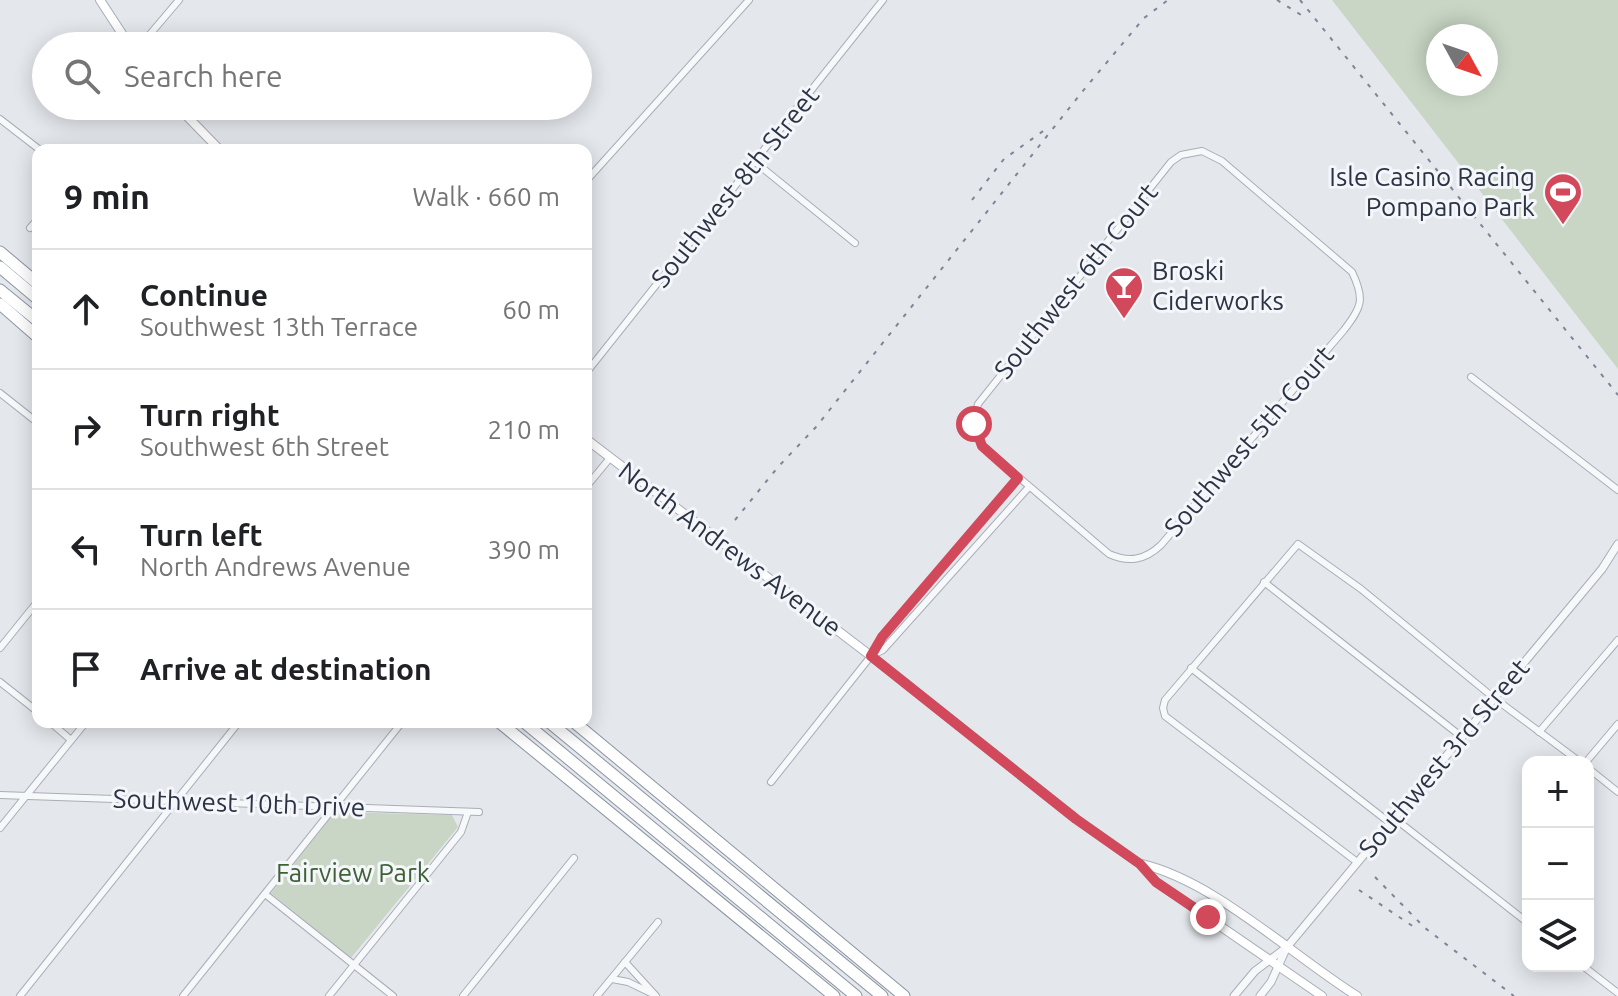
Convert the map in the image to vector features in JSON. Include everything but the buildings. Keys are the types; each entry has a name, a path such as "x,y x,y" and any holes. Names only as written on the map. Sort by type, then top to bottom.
{"highway":[{"path":"0,252 32,279"},
{"path":"0,267 32,294"},
{"path":"0,290 32,316"},
{"path":"0,304 32,332"},
{"path":"506,728 834,996"},
{"path":"531,728 856,996"},
{"path":"556,728 882,996"},
{"path":"581,728 904,996"},
{"path":"623,762 701,848"}],"main road":[{"path":"100,0 121,32"},
{"path":"191,120 214,144"},
{"name":"North Andrews Avenue","path":"592,444 871,656 1076,819 1140,864 1156,882 1322,996"},
{"name":"North Andrews Avenue","path":"1140,864 1163,869 1197,888 1357,996"}],"street":[{"path":"152,32 179,0"},
{"path":"592,174 749,0"},
{"name":"Southwest 8th Street","path":"592,366 883,0"},
{"path":"0,119 32,144"},
{"name":"Southwest 6th Court","path":"1018,478 982,446 974,424 978,404 1171,162 1181,155 1202,151 1222,161 1352,272 1359,287"},
{"path":"755,162 855,243"},
{"name":"Southwest 5th Court","path":"1029,487 1109,554 1133,560 1152,553 1357,314 1361,299 1359,287"},
{"path":"1471,377 1618,490"},
{"path":"0,393 32,418"},
{"path":"592,480 610,458"},
{"path":"771,782 871,656 882,637 1018,478 1029,487 885,649 871,656"},
{"path":"1357,862 1165,716 1163,708 1165,700 1191,668 1298,544 1572,756"},
{"path":"1602,569 1618,544"},
{"path":"1602,569 1618,554"},
{"name":"Southwest 3rd Street","path":"1234,996 1255,971 1287,947 1602,569"},
{"path":"1264,582 1462,737"},
{"path":"0,648 32,608"},
{"path":"1539,732 1618,640"},
{"path":"1191,668 1522,918"},
{"path":"0,682 32,707"},
{"path":"1591,756 1618,724"},
{"path":"57,728 71,740"},
{"path":"0,828 81,728"},
{"path":"20,996 234,728"},
{"path":"183,996 397,728"},
{"path":"1594,773 1618,792"},
{"name":"Southwest 10th Drive","path":"0,795 479,812"},
{"path":"329,996 461,832 468,812"},
{"path":"463,996 574,858"},
{"path":"265,894 393,996"},
{"path":"597,996 658,922"},
{"name":"Southwest 3rd Street","path":"1260,996 1271,982 1287,947"},
{"path":"625,962 655,995"},
{"path":"1591,972 1618,993"},
{"path":"612,979 628,982 655,995"}],"green space":[{"name":"Isle Casino Racing Pompano Park","path":"1332,0 1618,0 1618,369"},
{"name":"Fairview Park","path":"335,812 452,815 458,827 351,958 271,893"}],"railway":[{"path":"735,520 816,427 1082,92 1144,18 1168,0"},
{"path":"1277,0 1306,18"},
{"path":"1300,0 1618,395"},
{"path":"972,200 1004,159 1046,129"},
{"path":"1375,877 1425,928 1514,996"},
{"path":"1359,890 1417,929"}],"place":[{"name":"Isle Casino Racing Pompano Park","path":"1563,226"},
{"name":"Broski Ciderworks","path":"1124,320"}],"route":[{"path":"974,424 982,446 1018,478 882,637 871,656 1107,843 1140,864 1156,882 1208,917"}]}
